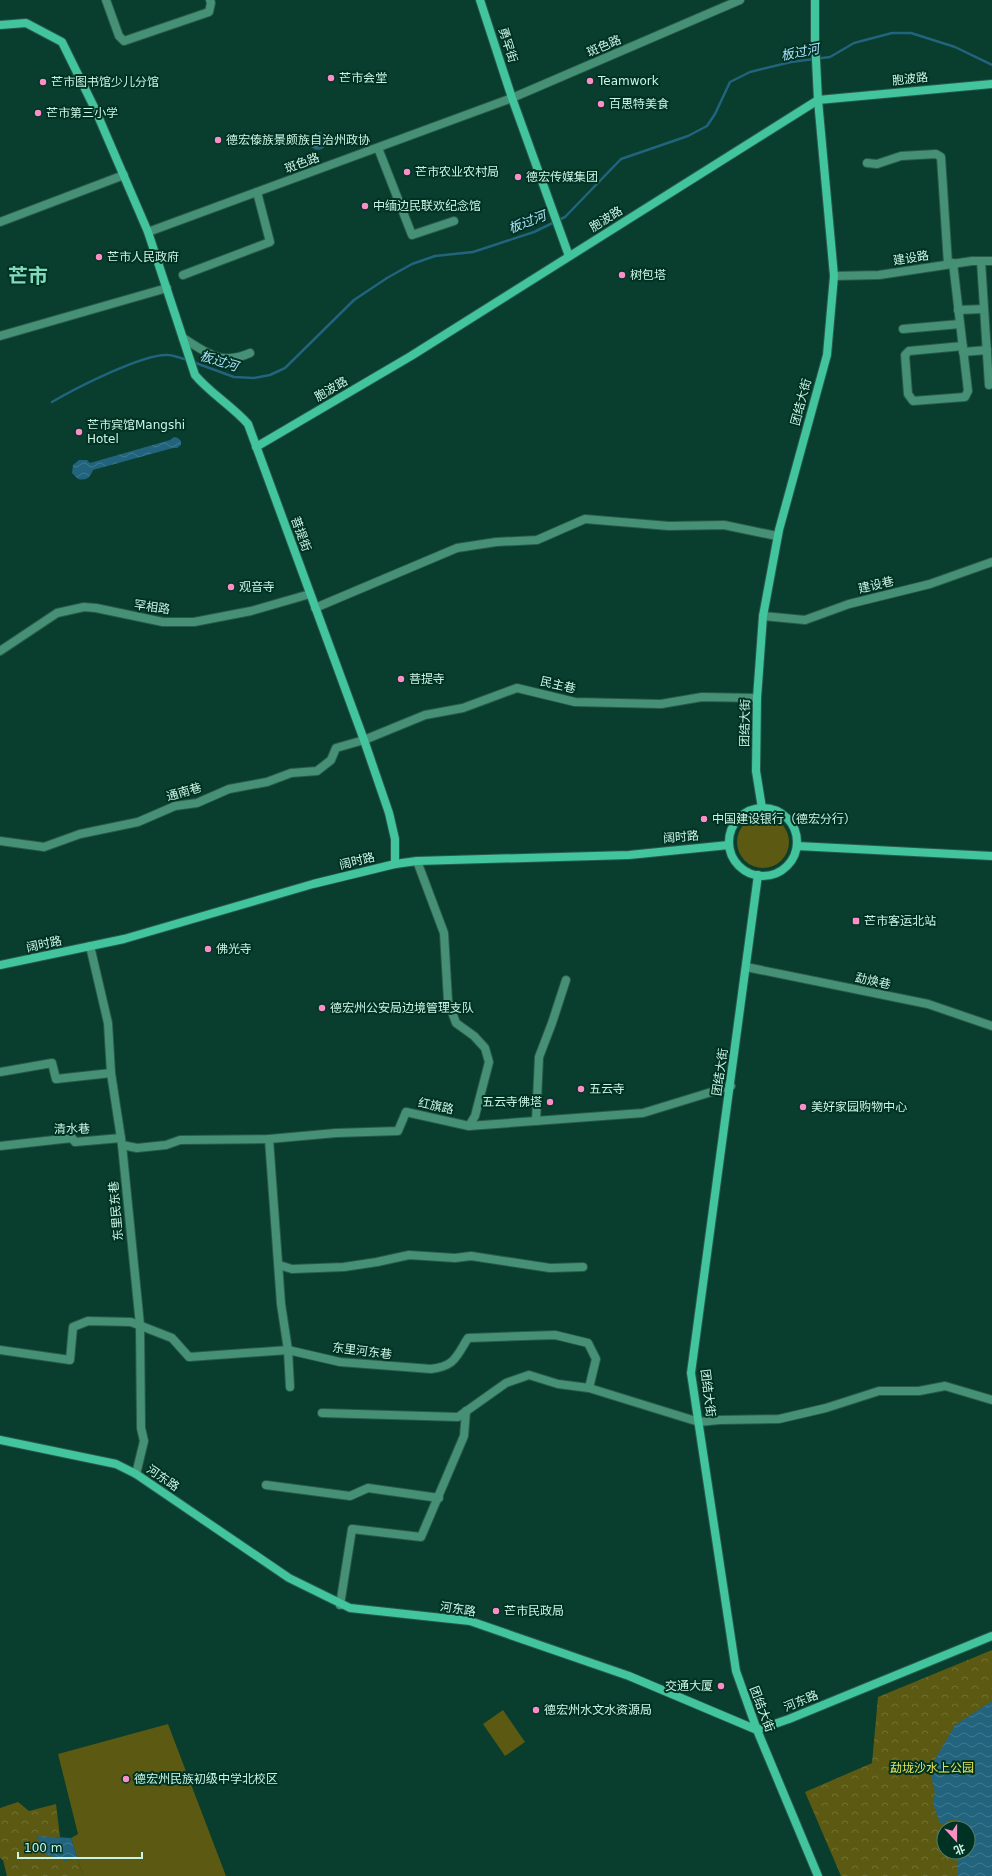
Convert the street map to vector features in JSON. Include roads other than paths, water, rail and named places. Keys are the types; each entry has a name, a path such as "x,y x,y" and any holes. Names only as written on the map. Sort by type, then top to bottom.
{"main road":[{"name":"勇罕街","path":"480,0 512,98 553,212 563,235 569,256"},
{"name":"团结大街","path":"762,808 756,771 757,698 763,616 777,536 827,355 834,276 818,100 815,0"},
{"path":"0,25 26,23 62,42 95,109 148,232"},
{"name":"胞波路","path":"256,447 411,356 818,100 992,84"},
{"name":"菩提街","path":"148,232 195,375 202,384 241,416 248,424 364,740 389,813 395,839 395,864"},
{"path":"762,808 774,809 784,815 792,823 796,834 797,846 794,856 788,865 779,872 769,875 758,875 748,872 739,866 732,856 729,846 732,829 741,815 751,810 762,808"},
{"name":"阔时路","path":"0,965 124,940 313,884 395,864 629,855 729,846"},
{"path":"797,846 992,856"},
{"name":"团结大街","path":"758,875 731,1086 691,1373 736,1671 757,1730 818,1876"},
{"name":"河东路","path":"0,1440 116,1464 136,1474 289,1578 350,1608 470,1621 629,1676 757,1730 789,1719 992,1636"}],"street":[{"path":"106,0 119,36 124,41 209,12 211,3 210,0"},
{"name":"斑色路","path":"148,232 512,98 740,0"},
{"path":"378,148 412,235 454,220"},
{"path":"867,163 877,164 901,156 936,154 941,157 951,264 960,324 963,349 968,391 965,397 913,401 908,394 904,354 909,351 963,349 987,350"},
{"path":"0,222 124,175"},
{"path":"183,275 270,242 256,192"},
{"path":"981,261 989,385"},
{"name":"建设路","path":"834,276 879,275 951,264 992,261"},
{"path":"0,336 167,288"},
{"path":"958,310 984,308"},
{"path":"903,329 960,324"},
{"path":"183,338 210,356 224,359 237,359 250,353"},
{"path":"316,608 457,548 496,542 537,540 585,520 669,526 724,525 777,536"},
{"name":"建设巷","path":"763,616 805,620 849,604 930,584 992,562"},
{"name":"罕相路","path":"0,651 58,613 84,607 96,608 163,622 194,622 251,611 310,594"},
{"name":"民主巷","path":"364,740 425,715 463,708 517,688 575,702 661,704 702,697 757,698"},
{"name":"通南巷","path":"0,841 17,842 44,847 80,834 138,822 175,806 197,803 229,789 267,782 291,773 317,771 331,760 336,748 364,740"},
{"path":"417,862 444,933 448,1002 451,1012 456,1023 474,1036 485,1048 489,1062 476,1116 470,1126"},
{"name":"东里民东巷","path":"90,946 102,992 108,1023 112,1073 121,1142 140,1325 141,1428 144,1441 136,1474"},
{"name":"勐焕巷","path":"746,967 928,1004 992,1026"},
{"path":"536,1121 539,1057 566,980"},
{"path":"0,1072 52,1063 56,1079 112,1073"},
{"name":"红旗路","path":"121,1142 137,1148 166,1146 180,1140 269,1139 336,1133 398,1131 406,1112 470,1126 643,1113 731,1086"},
{"name":"清水巷","path":"0,1146 72,1138 75,1142 121,1142"},
{"path":"269,1139 281,1304 288,1350 290,1387"},
{"path":"279,1265 292,1269 344,1267 409,1255 455,1258 471,1256 550,1268 582,1267"},
{"name":"东里河东巷","path":"0,1350 70,1360 73,1327 88,1321 131,1322 172,1338 189,1357 288,1350 340,1362 431,1369 441,1368 452,1363 468,1338 555,1335 588,1343 596,1359 589,1388"},
{"path":"322,1413 458,1417 506,1384 529,1375 558,1384 589,1388 699,1422 779,1418 826,1408 878,1391 919,1391 945,1386 992,1400"},
{"path":"340,1604 352,1529 421,1537 439,1498 464,1436 466,1411"},
{"path":"266,1485 350,1496 368,1488 439,1498"}],"water":[{"path":"314,132 322,132 327,137 325,148 322,150 314,150 309,145 309,137"},
{"path":"174,437 181,441 181,445 177,448 93,470 89,477 83,480 78,479 72,473 73,465 79,460 87,460 90,463 170,440"},
{"path":"992,1701 992,1876 957,1876 957,1860 976,1860 976,1820 939,1820 933,1803 935,1792 930,1772 934,1761 955,1725"},
{"path":"37,1836 71,1838 77,1857 65,1861 45,1854"}],"waterway":[{"name":"板过河","path":"193,362 234,377 254,378 270,375 285,368 354,300 387,278 412,264 435,256 473,252 534,232 565,217 621,159 688,136 707,126 715,114 730,82 750,72 791,62 830,57 854,43 892,33 911,33 955,47 992,65"},
{"name":"板过河","path":"52,402 109,373 143,360 168,355 189,360"}],"place":[{"name":"芒市会堂","path":"331,78"},
{"name":"Teamwork","path":"590,81"},
{"name":"芒市图书馆少儿分馆","path":"43,82"},
{"name":"百思特美食","path":"601,104"},
{"name":"芒市第三小学","path":"38,113"},
{"name":"德宏傣族景颇族自治州政协","path":"218,140"},
{"name":"芒市农业农村局","path":"407,172"},
{"name":"德宏传媒集团","path":"518,177"},
{"name":"中缅边民联欢纪念馆","path":"365,206"},
{"name":"芒市人民政府","path":"99,257"},
{"name":"树包塔","path":"622,275"},
{"name":"芒市宾馆Mangshi Hotel","path":"79,432"},
{"name":"观音寺","path":"231,587"},
{"name":"菩提寺","path":"401,679"},
{"name":"中国建设银行（德宏分行）","path":"704,819"},
{"name":"芒市客运北站","path":"856,921"},
{"name":"佛光寺","path":"208,949"},
{"name":"德宏州公安局边境管理支队","path":"322,1008"},
{"name":"五云寺","path":"581,1089"},
{"name":"五云寺佛塔","path":"550,1102"},
{"name":"美好家园购物中心","path":"803,1107"},
{"name":"芒市民政局","path":"496,1611"},
{"name":"交通大厦","path":"721,1686"},
{"name":"德宏州水文水资源局","path":"536,1710"},
{"name":"德宏州民族初级中学北校区","path":"126,1779"}],"district":[{"name":"芒市","path":"28,276"}],"park label":[{"name":"勐垅沙水上公园","path":"932,1768"}]}
